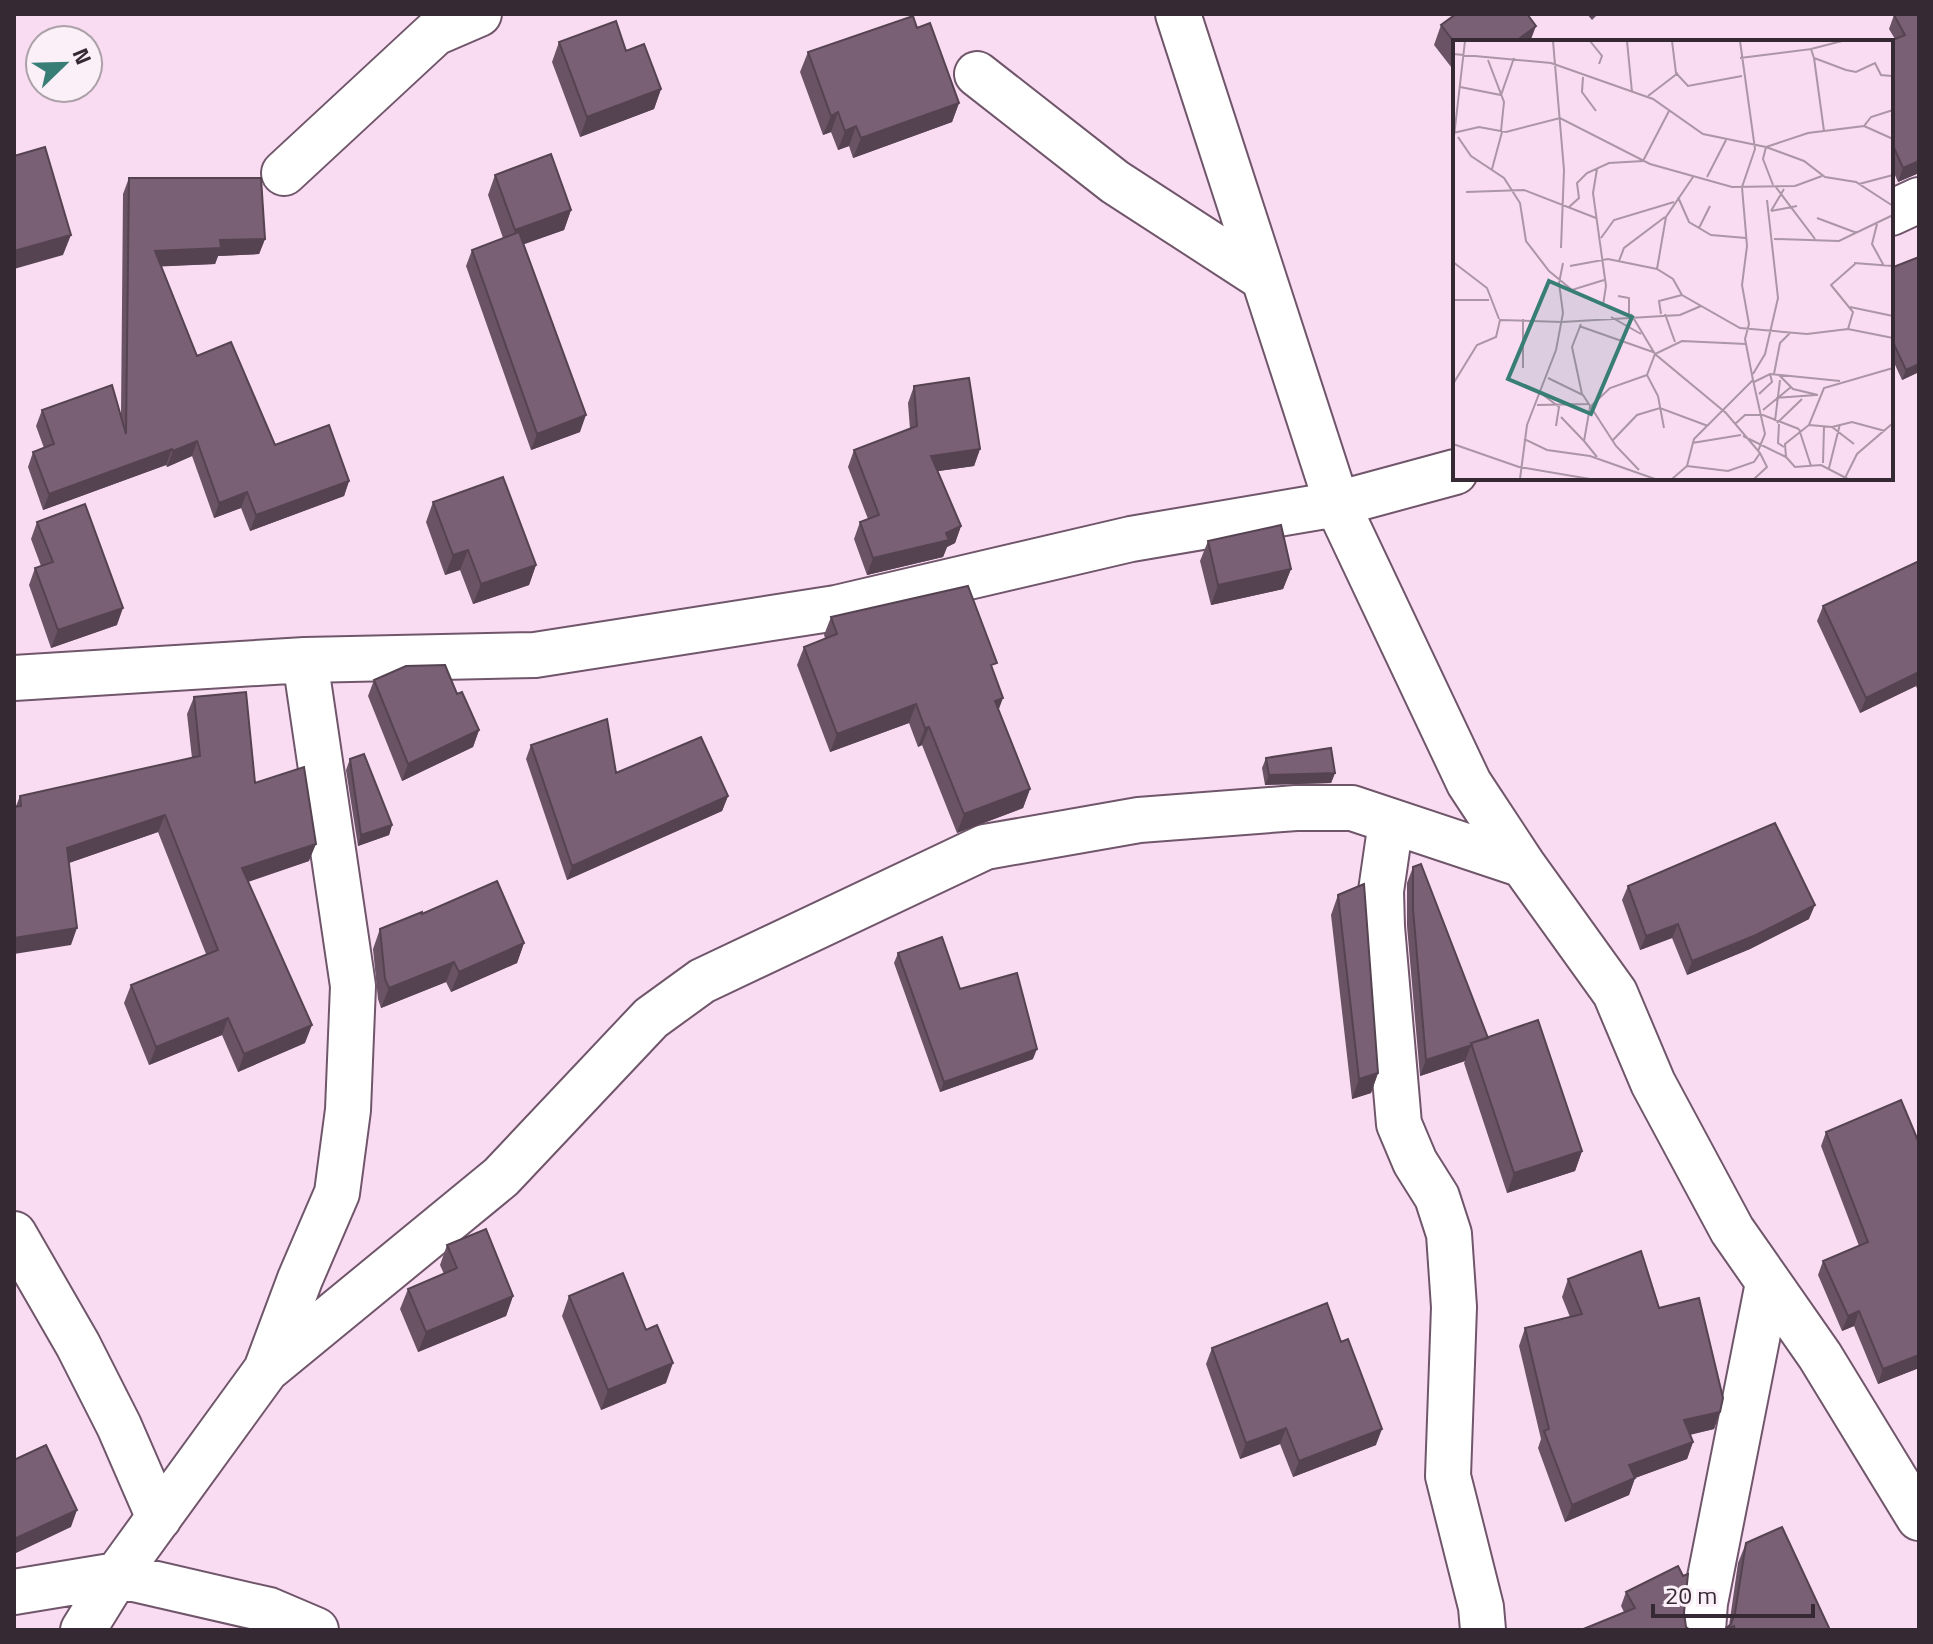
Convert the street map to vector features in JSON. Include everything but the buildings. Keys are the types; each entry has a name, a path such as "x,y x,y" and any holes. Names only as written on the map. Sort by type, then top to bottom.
{"street":[{"path":"284,173 435,33 479,14"},
{"path":"1178,14 1337,504 1469,783 1523,865 1615,993 1660,1096 1732,1230 1820,1356 1919,1518"},
{"path":"977,74 1115,182 1263,278"},
{"path":"1893,212 1919,200"},
{"path":"14,678 305,660 535,655 836,608 1131,539 1337,504 1453,473"},
{"path":"266,1370 337,1193 348,1110 353,986 305,660"},
{"path":"83,1630 117,1575 266,1370 501,1177 651,1018 702,981 985,847 1139,820 1296,808 1352,808 1523,865"},
{"path":"1391,822 1381,891 1399,1124 1415,1162 1437,1197 1449,1234 1454,1307 1448,1476 1481,1607 1483,1630"},
{"path":"14,1234 78,1345 119,1426 159,1518"},
{"path":"1703,1630 1705,1603 1768,1283"},
{"path":"14,1592 117,1575 269,1610 316,1630"}]}
